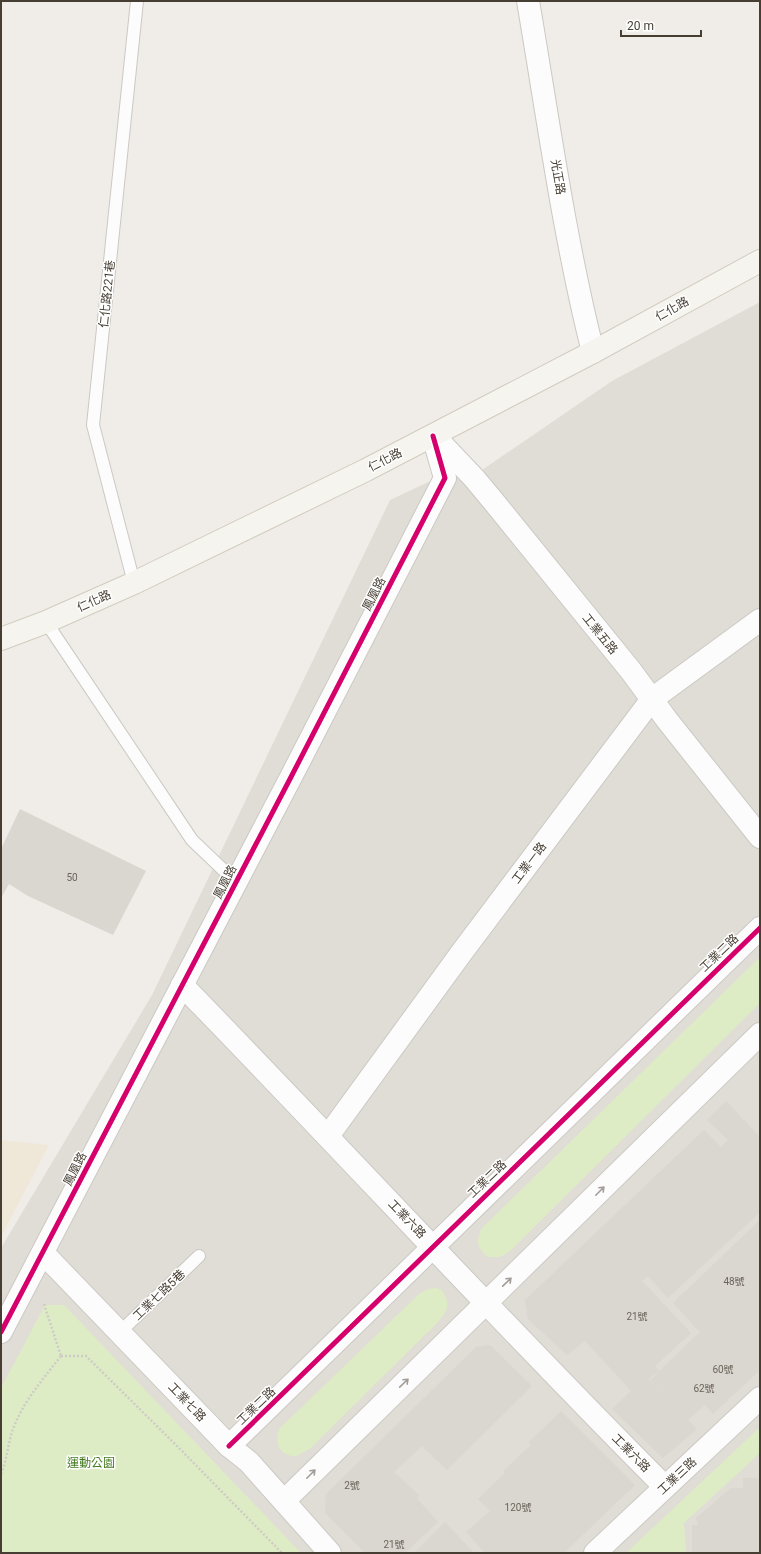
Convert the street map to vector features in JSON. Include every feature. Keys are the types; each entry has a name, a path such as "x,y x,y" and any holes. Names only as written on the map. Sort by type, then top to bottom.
{"main road":[{"name":"仁化路","path":"1,639 46,622 134,583 433,436 593,352 760,261"}],"street":[{"name":"光正路","path":"528,1 582,308 593,352"},
{"name":"工業五路","path":"433,436 474,478 494,502 627,666 760,837"},
{"name":"鳳凰路","path":"1,1332 445,478 433,436"},
{"name":"工業一路","path":"328,1136 462,952 652,700 760,620"},
{"name":"工業二路","path":"229,1446 760,928"},
{"name":"工業六路","path":"182,985 328,1136 572,1393 665,1487"},
{"path":"284,1501 760,1034"},
{"name":"工業七路","path":"38,1262 119,1333 229,1446 249,1462 330,1553"},
{"name":"工業三路","path":"595,1553 760,1398"}],"lane":[{"name":"仁化路221巷","path":"134,583 93,425 138,1"},
{"path":"46,622 192,840 236,882"},
{"name":"工業七路5巷","path":"119,1333 199,1256"}],"path":[{"path":"38,1262 61,1356"},
{"path":"1,1474 14,1426 33,1392 61,1356"},
{"path":"61,1356 86,1356 282,1553"}],"shaded area":[{"path":"760,302 760,1553 1,1553 1,1248 152,995 390,500 456,469 466,481 612,381"},
{"path":"1,1140 49,1145 1,1237"}],"green space":[{"path":"760,957 760,1003 509,1252 500,1257 488,1257 484,1254 478,1245 478,1238 481,1229"},
{"path":"436,1288 442,1290 447,1300 446,1310 438,1322 311,1448 297,1456 291,1456 283,1452 277,1440 279,1429 419,1294 428,1289"},
{"name":"運動公園","path":"45,1305 64,1305 301,1553 1,1553 1,1388"},
{"path":"760,1427 760,1453 684,1523 686,1553 626,1553"}],"building":[{"path":"20,809 146,871 113,935 28,896 9,884 1,898 1,849"},
{"path":"726,1101 760,1137 760,1212 668,1298 648,1276 642,1281 691,1333 655,1366 659,1371 648,1379 674,1404 650,1380 700,1332 673,1303 760,1220 760,1370 713,1414 705,1405 688,1420 697,1429 663,1458 612,1409 631,1391 585,1341 567,1355 528,1319 525,1300 704,1130 721,1147 728,1140 707,1120"},
{"path":"490,1345 532,1386 447,1470 422,1446 394,1472 419,1495 417,1498 438,1522 405,1553 365,1553 325,1513 326,1494 476,1347"},
{"path":"561,1411 635,1485 564,1553 485,1553 466,1532 490,1511 478,1499 505,1473 503,1471 531,1445 529,1442"},
{"path":"743,1478 760,1478 760,1553 692,1553 692,1525 698,1525 696,1518 731,1488 743,1488"},
{"path":"445,1522 474,1553 414,1553"}],"cycle path":[{"path":"1,1332 291,777 445,478 433,436"},
{"path":"229,1446 760,928"}]}
